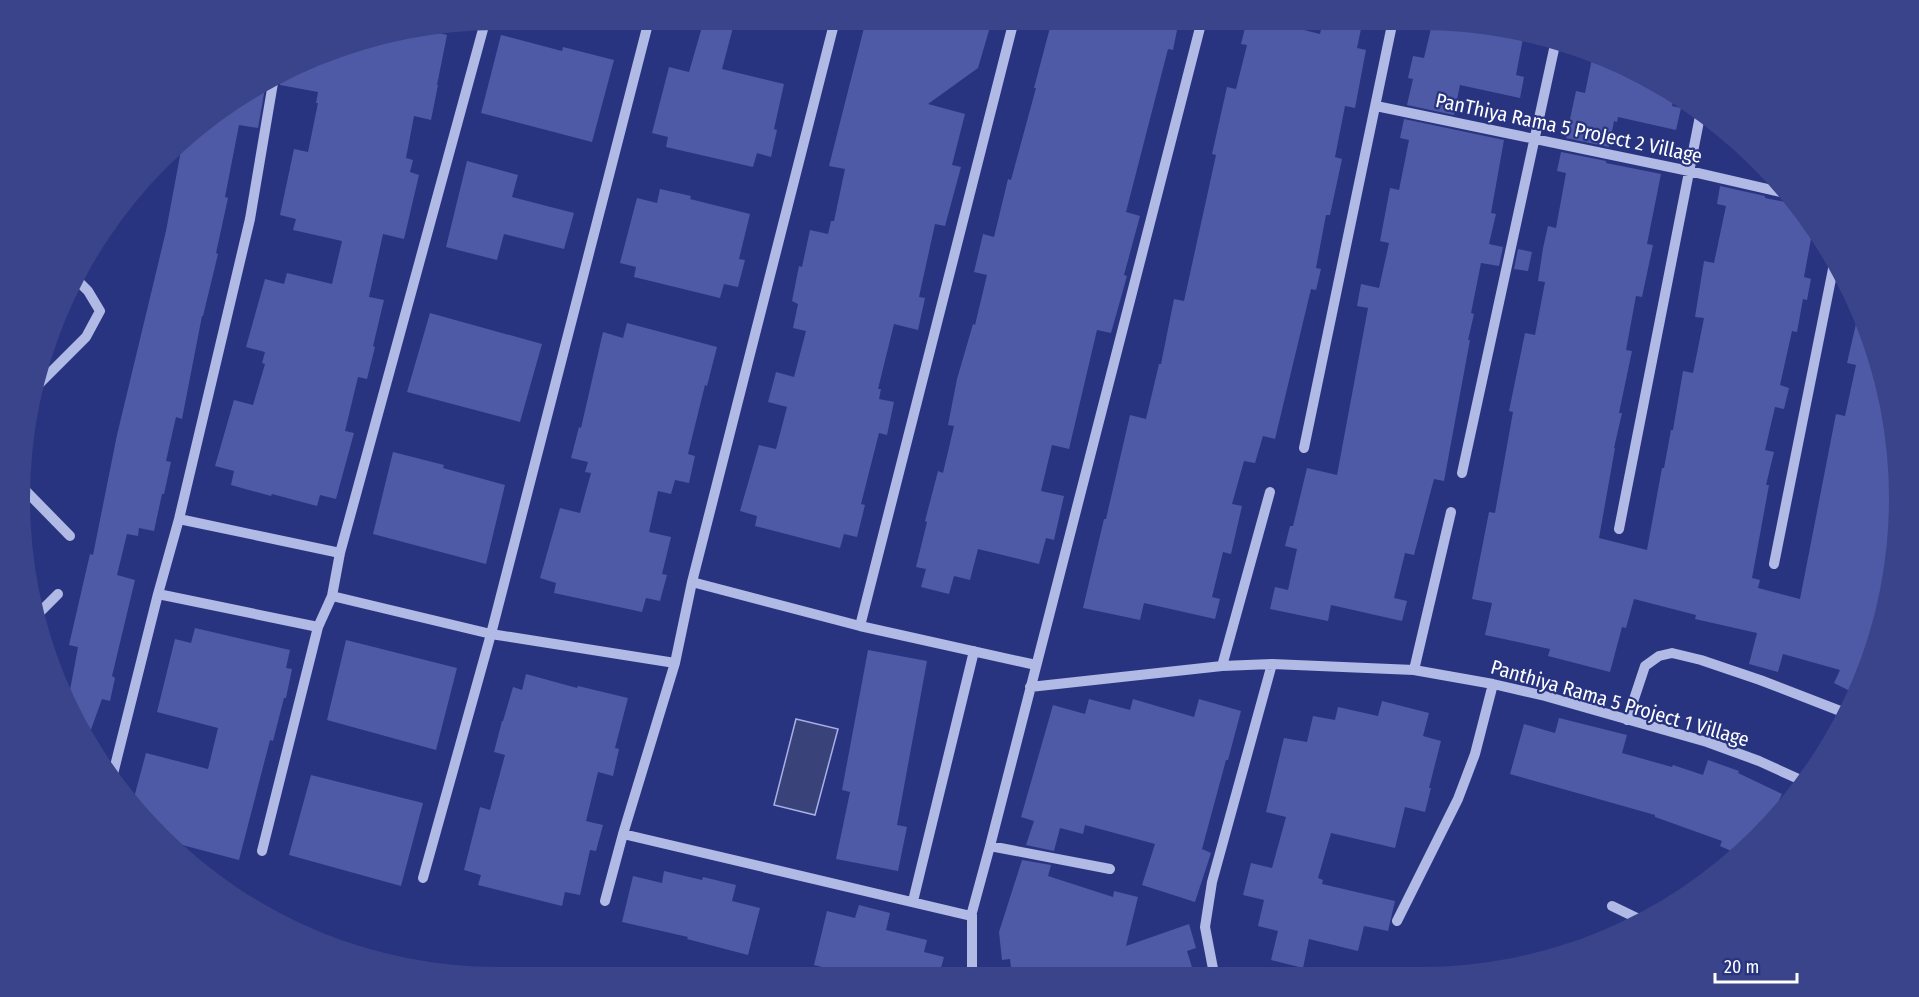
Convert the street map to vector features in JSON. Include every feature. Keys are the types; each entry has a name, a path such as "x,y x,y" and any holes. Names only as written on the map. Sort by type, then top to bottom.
{"street":[{"path":"423,878 491,634 647,30"},
{"path":"605,901 675,663 692,582 832,30"},
{"path":"860,626 1011,30"},
{"path":"972,967 971,916 1199,30"},
{"path":"1304,448 1391,30"},
{"path":"262,850 318,627 332,596 340,553 483,31"},
{"path":"1462,472 1554,50"},
{"path":"115,767 179,519 250,219 272,89"},
{"name":"PanThiya Rama 5 ProJect 2 Village","path":"1376,106 1536,138 1773,190"},
{"path":"1619,529 1699,122"},
{"path":"1774,564 1832,274"},
{"path":"46,377 86,337 100,311 82,284"},
{"path":"1222,666 1270,492"},
{"path":"30,495 70,536"},
{"path":"1414,670 1451,512"},
{"path":"179,519 340,553"},
{"path":"692,582 860,626 1036,665"},
{"path":"43,609 58,594"},
{"path":"158,594 318,627"},
{"path":"332,596 491,634 675,663"},
{"path":"913,901 974,651"},
{"path":"1627,720 1645,666 1659,656 1672,653 1701,660 1760,680 1839,710"},
{"path":"1213,967 1205,927 1212,882 1272,664"},
{"name":"Panthiya Rama 5 Project 1 Village","path":"1030,687 1222,666 1272,664 1414,670 1545,696 1707,742 1760,761 1796,778"},
{"path":"1397,921 1458,799 1475,754 1493,684"},
{"path":"623,834 971,916"},
{"path":"990,846 1110,869"},
{"path":"1612,906 1633,916"}],"water":[{"path":"796,719 838,729 815,815 774,805"}],"building":[{"path":"701,30 732,30 722,69 784,84 774,129 777,130 771,157 757,153 753,167 666,147 668,137 652,133 669,67 689,72"},
{"path":"863,30 989,30 978,68 928,104 965,114 952,165 961,167 945,226 935,224 919,297 925,298 918,330 894,324 878,389 881,389 879,399 894,402 887,435 879,433 861,504 865,505 857,537 844,534 840,548 755,526 757,516 740,511 759,445 776,449 787,407 768,402 776,372 794,377 806,331 793,328 798,304 792,301 799,266 802,267 810,230 828,234 831,221 834,221 845,169 829,166"},
{"path":"1049,30 1177,30 1173,50 1168,49 1126,212 1140,216 1124,275 1127,276 1111,333 1097,330 1069,449 1052,445 1041,491 1064,496 1054,540 1046,538 1039,564 978,549 970,580 954,576 949,594 921,587 926,569 916,567 938,471 943,473 954,426 948,425 957,379 973,324 975,325 987,275 974,272 983,234 994,237 1008,179 1011,180 1036,88 1034,88"},
{"path":"1244,30 1304,30 1320,34 1321,30 1361,30 1357,48 1366,50 1355,108 1345,106 1335,157 1342,159 1330,215 1326,215 1316,268 1321,269 1316,290 1311,289 1275,439 1263,436 1255,463 1244,461 1232,504 1242,506 1231,554 1223,552 1212,597 1220,599 1215,619 1144,603 1140,620 1083,608 1130,415 1146,419 1159,364 1161,364 1174,299 1184,301 1216,155 1212,154 1227,87 1236,89 1247,45 1241,44"},
{"path":"1431,30 1482,34 1522,41 1516,75 1524,77 1520,98 1460,85 1454,115 1407,105 1413,79 1408,78 1413,56 1424,58"},
{"path":"437,34 447,35 431,120 414,116 406,158 413,160 410,172 419,175 404,239 383,234 369,297 384,300 367,379 358,377 345,431 354,433 336,499 320,495 317,506 231,485 234,471 215,466 234,400 253,405 265,364 262,363 265,352 246,347 265,279 284,284 287,273 332,284 342,241 293,230 296,219 280,215 294,149 308,152 318,103 316,103 318,92 280,85 319,66 377,46"},
{"path":"501,35 562,51 563,47 614,60 592,142 481,113"},
{"path":"1591,63 1628,78 1672,104 1672,106 1681,109 1676,130 1618,117 1617,122 1614,121 1609,147 1566,138 1576,91 1585,93"},
{"path":"264,93 258,128 239,125 225,197 228,198 216,253 218,254 202,316 182,419 176,417 166,461 171,462 154,531 139,528 138,536 127,534 117,575 135,580 112,676 115,678 110,701 102,699 91,729 70,688 78,647 69,645 90,554 93,555 117,435 166,231 180,155 213,127"},
{"path":"1404,119 1504,140 1491,213 1496,214 1489,244 1503,247 1499,266 1481,263 1471,313 1474,314 1468,340 1470,340 1444,481 1434,479 1414,555 1405,553 1394,598 1407,601 1402,621 1331,605 1328,621 1270,609 1275,587 1288,590 1297,549 1285,546 1290,526 1293,526 1307,468 1337,475 1368,308 1357,306 1361,284 1379,288 1389,243 1380,241 1390,188 1399,190 1409,140 1400,138"},
{"path":"1561,152 1661,174 1647,244 1653,245 1642,297 1636,296 1626,350 1632,351 1619,413 1622,413 1599,538 1647,550 1662,468 1664,468 1671,430 1673,430 1683,371 1693,373 1704,318 1695,317 1704,261 1714,263 1726,206 1717,204 1720,186 1782,201 1811,239 1804,277 1811,279 1807,300 1803,299 1797,332 1792,331 1780,385 1789,388 1784,409 1775,407 1765,450 1774,452 1766,485 1769,485 1752,578 1760,580 1758,588 1800,599 1836,414 1845,416 1856,365 1847,363 1856,326 1873,377 1880,407 1885,437 1889,498 1885,560 1880,590 1864,649 1848,690 1834,683 1840,670 1783,654 1778,672 1749,664 1757,633 1695,619 1696,615 1634,599 1626,628 1622,627 1610,672 1548,656 1550,649 1485,635 1492,603 1472,599 1489,512 1495,513 1513,412 1509,411 1525,333 1535,335 1545,282 1538,281 1543,248 1548,226 1556,228 1566,173 1557,171"},
{"path":"467,161 518,175 512,197 574,213 564,249 504,234 497,260 446,247"},
{"path":"660,189 750,214 739,259 745,260 738,287 724,284 720,298 634,277 636,267 620,263 637,198 657,203"},
{"path":"1518,249 1532,252 1528,271 1514,269"},
{"path":"430,313 542,344 520,422 407,392"},
{"path":"627,323 717,347 688,454 695,456 689,483 675,480 671,494 658,491 649,532 671,537 662,574 667,575 660,601 646,598 642,612 554,593 556,583 540,578 560,508 580,513 591,473 585,472 588,462 571,458 579,427 581,428 603,332 623,338"},
{"path":"393,452 444,465 443,468 505,485 486,564 373,534"},
{"path":"195,628 290,650 286,668 292,669 286,698 284,698 273,741 270,740 239,860 184,845 135,794 146,753 208,769 218,728 157,712 175,639 191,643"},
{"path":"346,640 457,668 436,750 327,720"},
{"path":"868,650 927,661 897,825 907,827 898,871 836,859 850,792 842,790"},
{"path":"526,674 577,688 578,686 628,698 615,748 619,749 613,776 598,772 586,821 603,825 596,851 590,850 580,895 565,892 562,906 478,885 481,875 464,870 480,807 490,810 505,755 494,752 502,721 513,687 522,690"},
{"path":"1089,699 1130,710 1133,699 1194,717 1199,699 1241,711 1202,849 1211,853 1195,902 1142,885 1155,844 1085,825 1083,834 1060,828 1054,851 1026,845 1034,821 1021,817 1053,705 1085,714"},
{"path":"1382,701 1429,713 1423,736 1441,741 1425,812 1405,807 1395,848 1331,833 1318,878 1323,880 1322,884 1395,901 1388,931 1364,926 1358,951 1309,939 1303,967 1271,960 1278,931 1258,926 1264,900 1243,895 1251,863 1272,868 1286,817 1266,812 1284,738 1307,742 1313,716 1335,720 1338,707 1378,716"},
{"path":"1559,718 1627,735 1622,753 1703,775 1708,760 1739,771 1738,773 1782,794 1752,830 1730,850 1720,846 1722,841 1655,817 1655,815 1510,774 1524,724 1555,733"},
{"path":"311,775 423,803 401,886 289,855"},
{"path":"1022,860 1051,865 1048,876 1113,897 1114,891 1138,897 1126,946 1189,924 1196,948 1187,951 1192,967 1011,967 1010,959 1002,960 999,932"},
{"path":"664,871 736,885 732,901 760,908 748,955 687,939 688,937 622,922 633,876 662,883"},
{"path":"859,905 890,913 886,930 927,940 924,952 944,957 941,967 822,967 814,965 827,911 855,918"}]}
